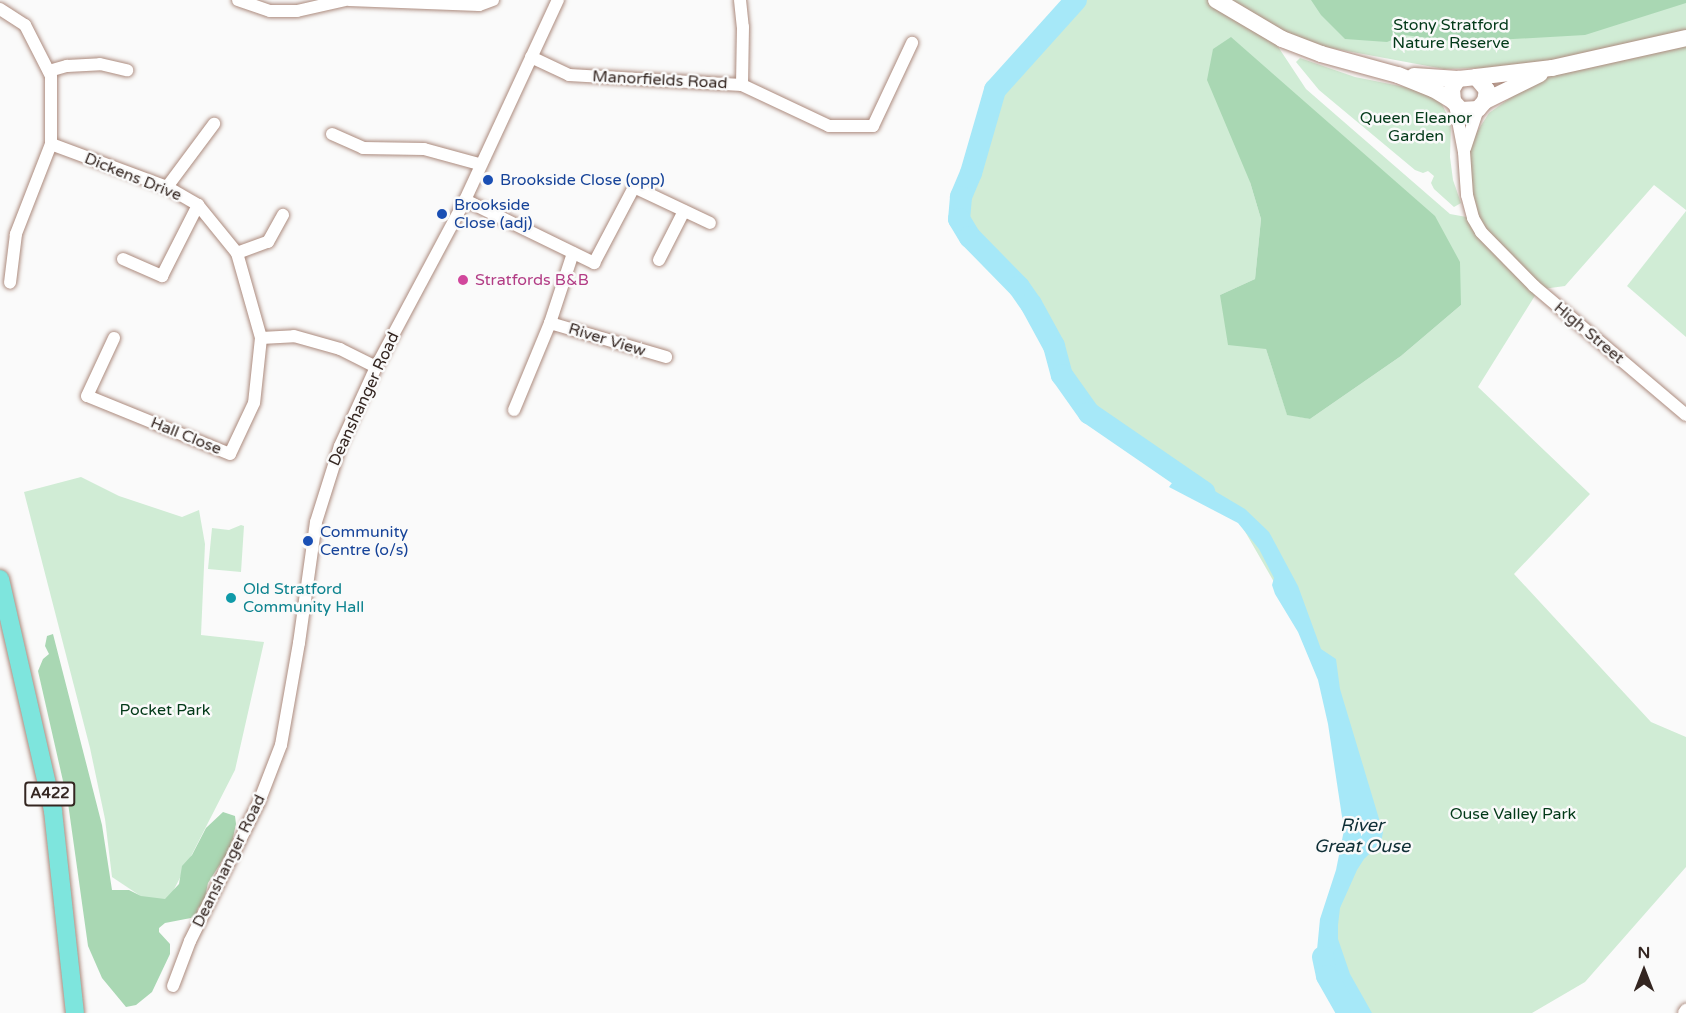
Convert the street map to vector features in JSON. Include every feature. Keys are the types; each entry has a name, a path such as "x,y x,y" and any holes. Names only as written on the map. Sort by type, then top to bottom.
{"main road":[{"name":"A422","path":"0,579 53,811 75,1013"}],"street":[{"path":"238,0 270,10 297,11 347,0 479,5 493,0"},
{"name":"Deanshanger Road","path":"172,986 190,942 259,802 281,745 299,644 316,522 340,446 376,367 465,200 479,164 558,0"},
{"path":"741,0 742,85"},
{"path":"1216,0 1282,39 1321,54 1398,75 1433,89 1461,110 1482,105 1552,68"},
{"path":"0,9 25,25 49,71 51,144 16,234 10,283"},
{"path":"1398,75 1458,79 1552,68 1686,38"},
{"name":"Manorfields Road","path":"531,57 569,75 742,85 829,126 873,126 912,43"},
{"path":"49,71 67,66 100,64 127,70"},
{"path":"1464,152 1487,90 1476,77"},
{"path":"1454,103 1452,89 1458,79"},
{"name":"High Street","path":"1454,103 1464,152 1467,195 1473,218 1494,248 1534,286 1686,415"},
{"path":"167,188 214,124"},
{"path":"332,134 363,148 424,149 479,164"},
{"name":"Dickens Drive","path":"51,144 167,188 198,206 237,253 261,338"},
{"path":"465,200 594,263 634,187 710,223"},
{"path":"123,259 162,276 198,206"},
{"path":"659,261 684,211"},
{"path":"237,253 268,242 283,215"},
{"name":"River View","path":"573,253 550,323 666,357"},
{"path":"514,410 550,323"},
{"path":"261,338 294,336 340,349 376,367"},
{"name":"Hall Close","path":"114,338 87,396 230,454 254,403 261,338"}],"green space":[{"name":"Ouse Valley Park","path":"1085,0 1686,0 1686,210 1654,185 1565,286 1543,289 1536,294 1478,387 1590,494 1514,574 1651,722 1686,737 1686,867 1585,982 1532,1013 1362,1013 1325,949 1347,815 1321,664 1239,521 1103,424 966,213 972,150 1002,79 1077,11","holes":["1269,33 1282,39 1444,69 1480,68 1523,89 1489,113 1464,152 1472,218 1450,214 1306,89","1250,182 1461,305 1401,356 1310,419 1287,414 1266,349 1220,295 1255,279 1261,219"]},
{"name":"Stony Stratford Nature Reserve","path":"1311,0 1686,0 1686,3 1585,35 1461,42 1404,35 1387,42 1345,39 1321,15"},
{"path":"1231,37 1435,216 1460,262 1461,305 1401,356 1310,419 1287,415 1266,349 1228,345 1220,295 1255,279 1261,219 1250,182 1207,80 1213,49"},
{"name":"Queen Eleanor Garden","path":"1300,58 1355,77 1415,89 1441,102 1451,123 1450,157 1453,180 1461,203 1454,207 1434,189 1431,183 1434,176 1428,171 1423,173 1415,170 1319,90 1296,62"},
{"path":"1686,211 1686,337 1627,286"},
{"name":"Pocket Park","path":"81,477 119,496 182,517 199,510 205,544 201,635 264,642 235,770 163,911 112,877 105,819 90,748 24,492"},
{"path":"244,526 241,572 208,569 212,528 229,530"},
{"path":"53,634 102,825 112,890 129,890 141,896 165,899 179,884 182,866 192,855 206,828 223,812 235,816 236,824 231,847 208,883 204,902 198,908 196,917 165,923 159,928 159,932 170,944 170,954 152,992 136,1005 126,1007 102,978 88,946 68,803 38,671 43,659 49,654 45,646 47,636"}],"water":[{"name":"River Great Ouse","path":"1181,471 1245,509 1269,532 1298,586 1321,649 1336,659 1340,689 1383,832 1381,843 1364,859 1357,870 1340,908 1338,925 1338,939 1350,974 1372,1013 1353,1013 1345,995 1338,988 1328,984 1316,960 1320,919 1336,870 1344,830 1328,724 1318,680 1298,632 1275,594 1272,585 1274,578 1259,549 1238,523 1169,487"}],"waterway":[{"name":"River Great Ouse","path":"1076,0 995,90 971,173 961,197 959,219 970,237 1019,287 1031,304 1054,346 1062,375 1089,413 1204,492"},
{"name":"River Great Ouse","path":"1323,957 1327,976 1348,1013"}],"place":[{"name":"Brookside Close (opp)","path":"488,180"},
{"name":"Brookside Close (adj)","path":"442,214"},
{"name":"Stratfords B&B","path":"463,280"},
{"name":"Community Centre (o/s)","path":"308,541"},
{"name":"Old Stratford Community Hall","path":"231,598"}]}
